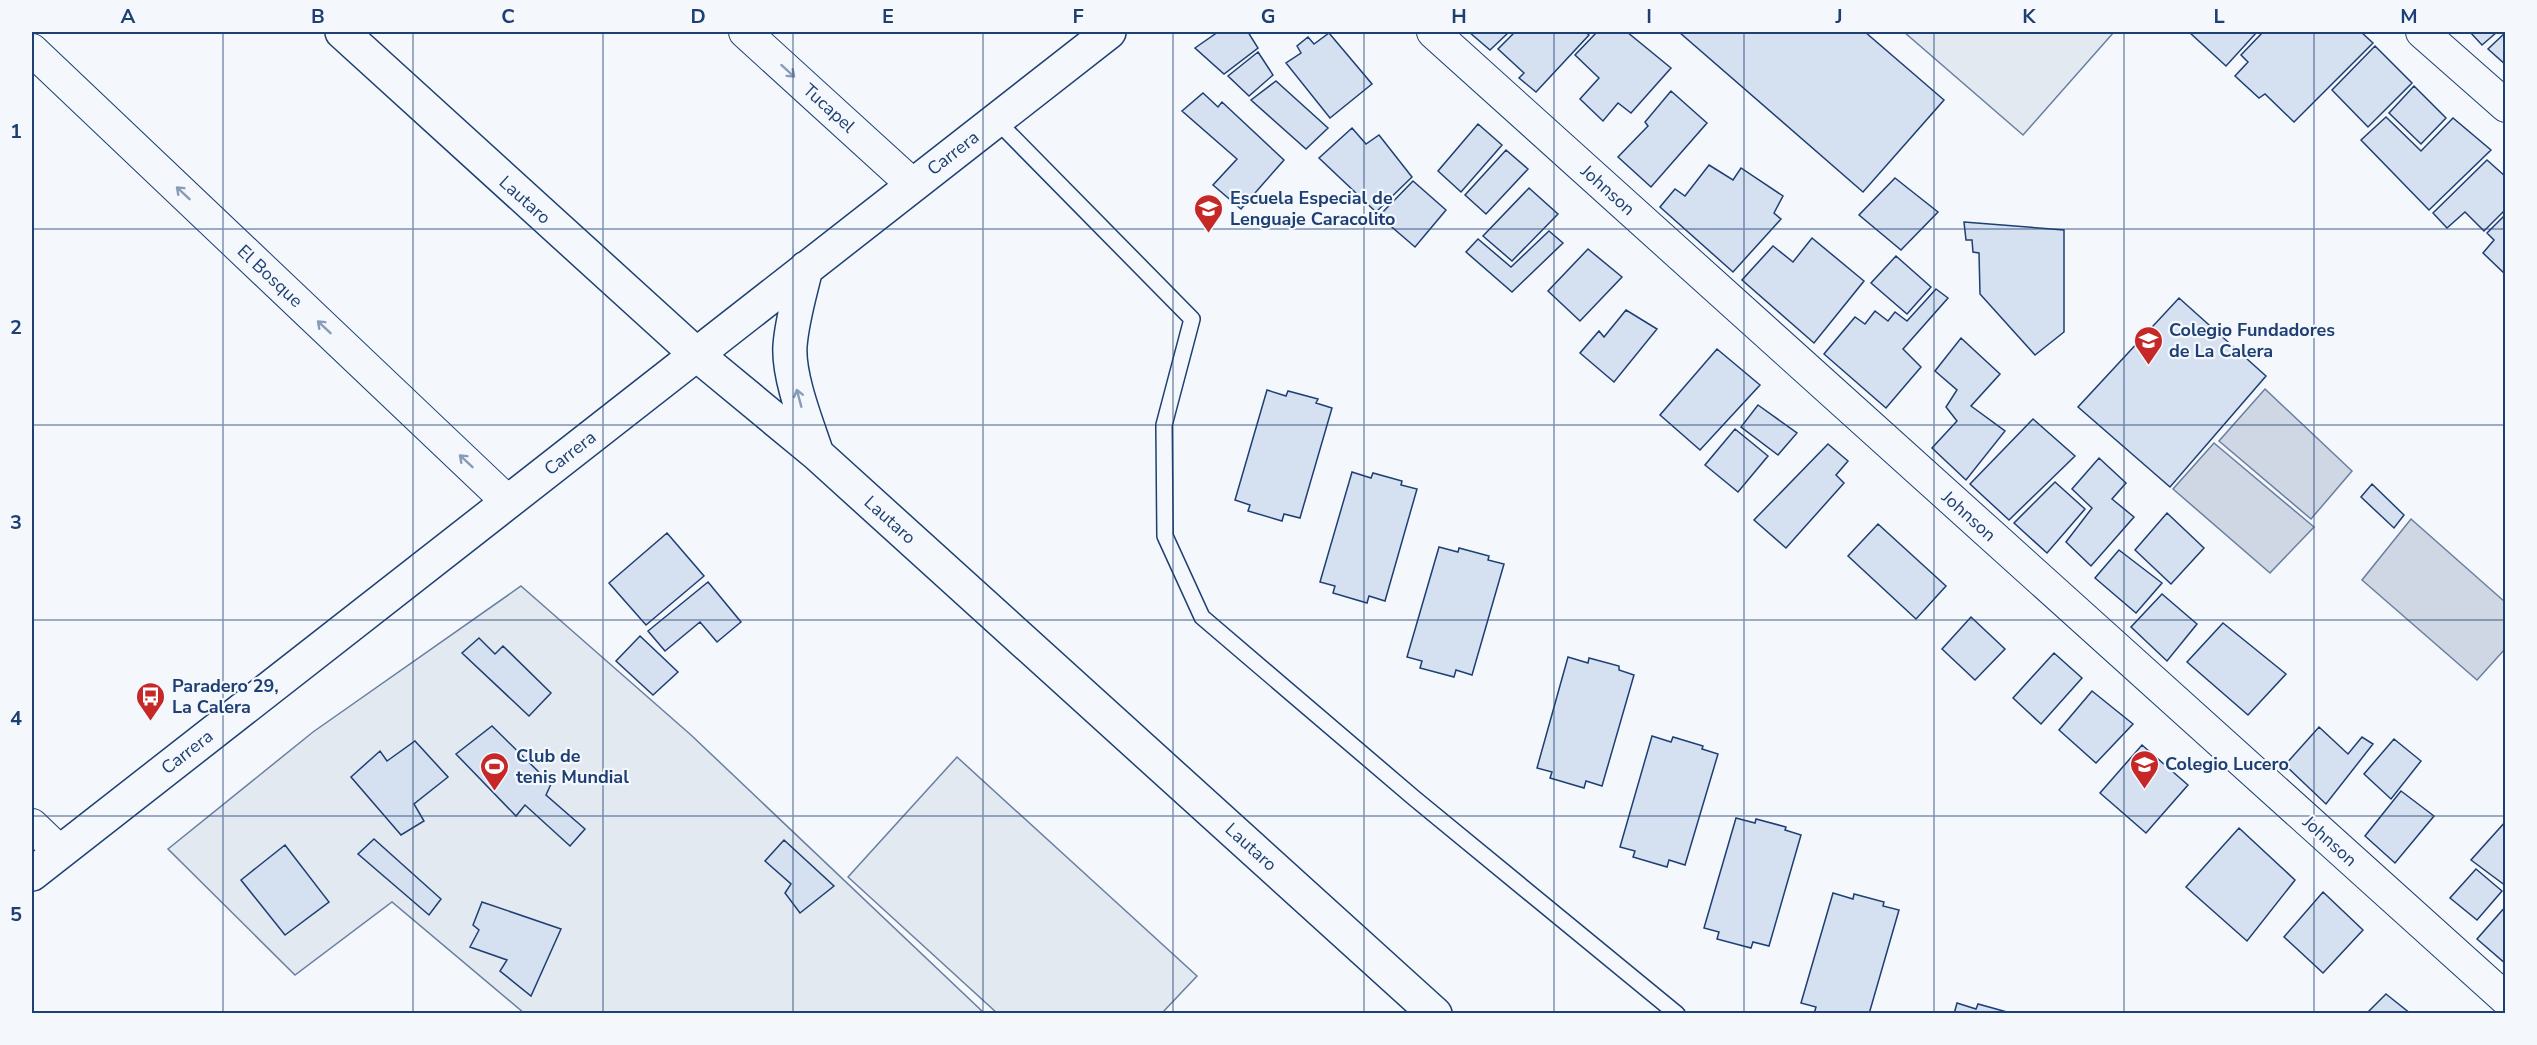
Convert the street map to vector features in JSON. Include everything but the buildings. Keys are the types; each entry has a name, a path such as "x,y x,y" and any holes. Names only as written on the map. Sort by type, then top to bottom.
{"main road":[{"name":"Lautaro","path":"342,32 696,354 817,454 1435,1014"},
{"name":"Carrera","path":"32,874 1109,32"},
{"path":"807,268 794,317 790,348 795,382 817,454"}],"street":[{"name":"Tucapel","path":"745,32 913,185"},
{"name":"Johnson","path":"1433,32 2505,999"},
{"path":"2422,32 2505,106"},
{"name":"El Bosque","path":"32,50 508,502"},
{"path":"32,825 60,852"}],"lane":[{"path":"996,120 1192,319 1164,425 1165,536 1202,617 1414,798 1677,1014"}],"shaded area":[{"path":"1904,32 2114,32 2023,135"},
{"path":"2265,389 2352,471 2311,519 2219,441"},
{"path":"2214,443 2314,527 2270,573 2173,489"},
{"path":"2411,519 2505,602 2505,649 2477,680 2362,580"},
{"name":"Club de tenis Mundial","path":"521,586 691,735 984,1013 524,1013 392,902 295,975 168,849 313,732"},
{"path":"957,757 1197,976 1162,1013 997,1013 848,877"}],"place":[{"name":"Escuela Especial de Lenguaje Caracolito","path":"1209,234"},
{"name":"Colegio Fundadores de La Calera","path":"2148,366"},
{"name":"Paradero 29, La Calera","path":"151,722"},
{"name":"Colegio Lucero","path":"2144,790"},
{"name":"Club de tenis Mundial","path":"495,792"}]}
